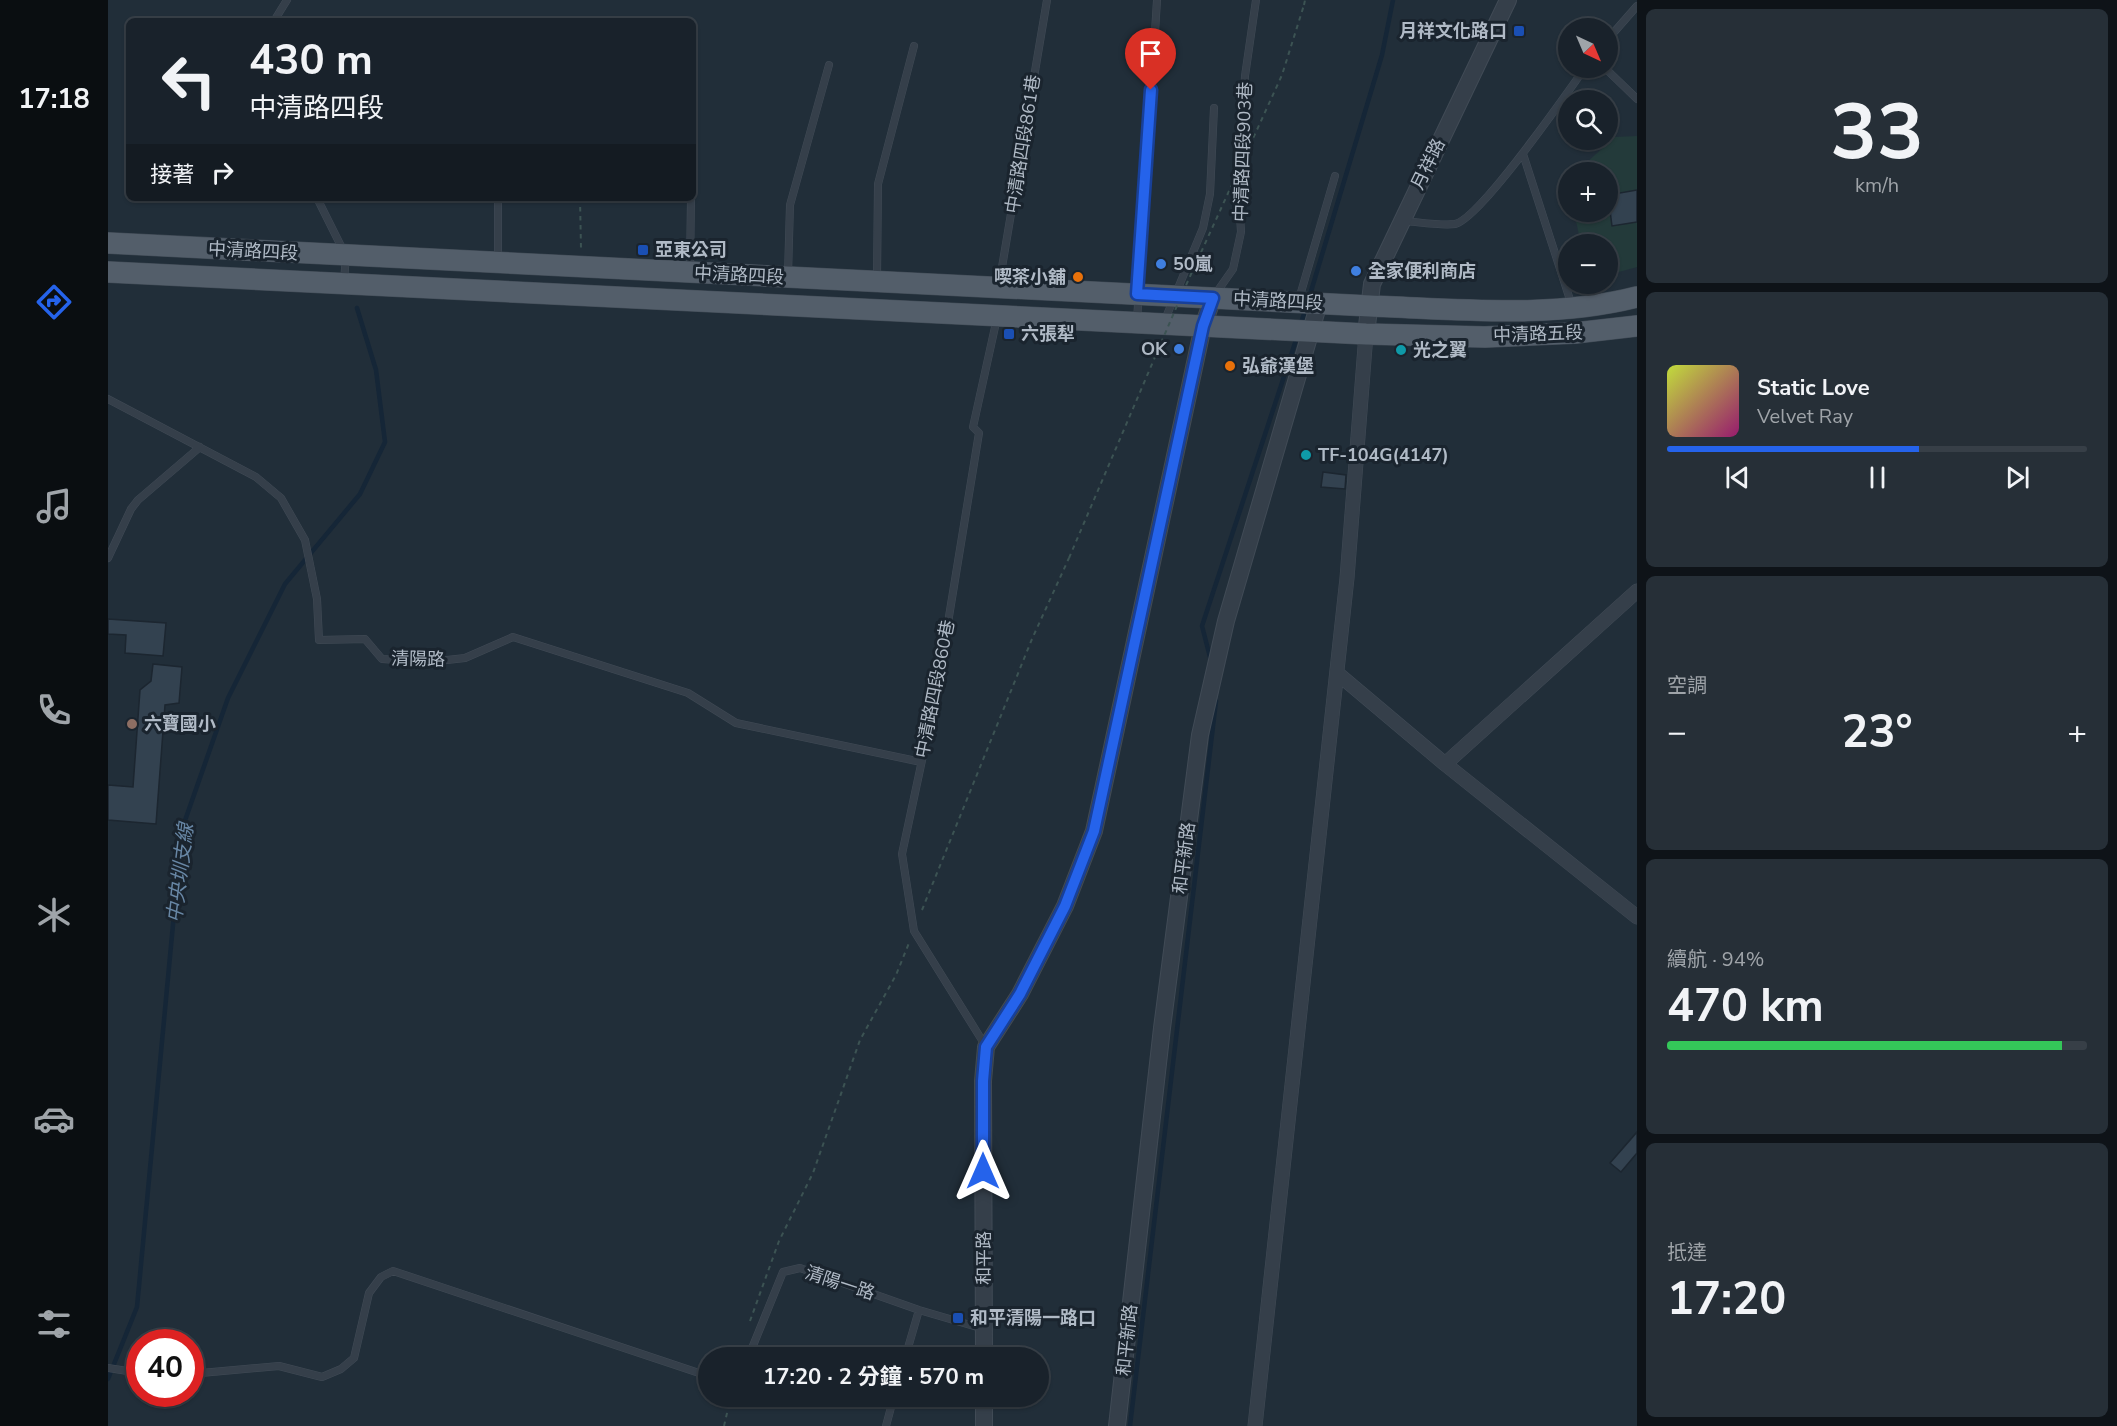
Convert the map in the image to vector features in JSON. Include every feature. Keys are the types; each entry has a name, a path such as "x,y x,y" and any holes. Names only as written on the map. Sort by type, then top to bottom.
{"main road":[{"name":"中清路四段","path":"108,243 1370,306"},
{"name":"中清路四段","path":"108,272 1366,334"},
{"path":"914,312 915,284"},
{"name":"中清路五段","path":"1370,306 1511,310 1573,309 1637,297"},
{"name":"中清路五段","path":"1366,334 1485,337 1575,333 1637,326"}],"street":[{"name":"月祥路","path":"1366,334 1372,284 1508,0"},
{"name":"和平路","path":"984,1347 983,1081 986,1047 1020,994 1065,906 1094,831 1203,326 1213,298"},
{"name":"和平新路","path":"1117,1426 1162,1028 1200,735 1226,621 1309,302"},
{"path":"1255,1426 1337,673 1355,488 1366,334"},
{"path":"1445,764 1637,591"},
{"path":"1337,673 1445,764 1637,917"},
{"path":"984,1407 984,1426"}],"lane":[{"path":"276,18 287,0"},
{"name":"中清路四段861巷","path":"999,288 1047,0"},
{"path":"1137,323 1157,0"},
{"name":"中清路四段903巷","path":"1213,298 1233,269 1241,232 1239,197 1245,76 1256,0"},
{"path":"1618,28 1637,6"},
{"path":"877,282 878,183 914,46"},
{"path":"787,278 790,205 829,65"},
{"path":"1401,221 1456,224 1471,213 1523,154 1578,78"},
{"path":"1615,78 1637,99"},
{"path":"1163,324 1203,228 1210,194 1214,108"},
{"path":"1523,154 1573,309"},
{"path":"1309,302 1335,176"},
{"path":"318,201 346,256 344,284"},
{"path":"498,201 498,264"},
{"path":"690,273 691,201"},
{"name":"中清路四段860巷","path":"986,1047 914,931 902,854 937,690 979,433 973,427 998,316"},
{"name":"清陽路","path":"108,399 256,477 281,498 305,540 317,599 319,640 365,639 382,659 429,662 465,658 513,637 688,693 736,723 921,762"},
{"path":"108,558 131,509 138,500 200,447"},
{"name":"清陽一路","path":"752,1347 783,1272 800,1269 919,1310 984,1329"},
{"path":"204,1373 279,1366 322,1377 341,1369 354,1358 369,1293 381,1277 393,1271 698,1373"},
{"path":"908,1347 919,1310"},
{"path":"108,1368 126,1371"},
{"path":"886,1426 891,1407"}],"path":[{"path":"750,1323 779,1241 813,1173 860,1040 896,975 1032,639 1182,294 1282,75 1305,0"},
{"path":"580,201 581,268"},
{"path":"723,1426 728,1407"}],"green space":[{"path":"1637,136 1637,267 1618,272 1618,234 1579,234 1576,222 1618,222 1618,162 1587,162 1601,150 1618,150 1618,137"}],"building":[{"path":"1637,190 1637,222 1612,226 1611,222 1618,222 1618,193"},
{"path":"1323,472 1346,475 1345,489 1321,487"},
{"path":"108,619 166,623 163,656 125,653 126,635 108,634"},
{"path":"153,664 182,667 179,703 165,705 156,824 108,820 108,785 133,787 140,690 151,681"},
{"path":"1637,1132 1637,1153 1621,1172 1610,1163"}],"waterway":[{"path":"1309,298 1382,55 1393,0"},
{"name":"中央圳支線","path":"108,1379 137,1307 182,829 228,698 285,584 360,494 385,442 376,370 357,308"},
{"path":"1300,326 1306,308"},
{"path":"1211,661 1202,626 1297,337"},
{"path":"1130,1426 1216,701"}],"place":[{"name":"月祥文化路口","path":"1519,31"},
{"name":"亞東公司","path":"643,250"},
{"name":"50嵐","path":"1161,264"},
{"name":"全家便利商店","path":"1356,271"},
{"name":"喫茶小舖","path":"1078,277"},
{"name":"六張犁","path":"1009,334"},
{"name":"OK","path":"1179,349"},
{"name":"光之翼","path":"1401,350"},
{"name":"弘爺漢堡","path":"1230,366"},
{"name":"TF-104G(4147)","path":"1306,455"},
{"name":"六寶國小","path":"132,724"},
{"name":"和平清陽一路口","path":"958,1318"}],"route":[{"path":"983,1171 983,1081 986,1047 1020,994 1065,906 1094,831 1203,326 1213,298 1137,294 1151,90"}]}
